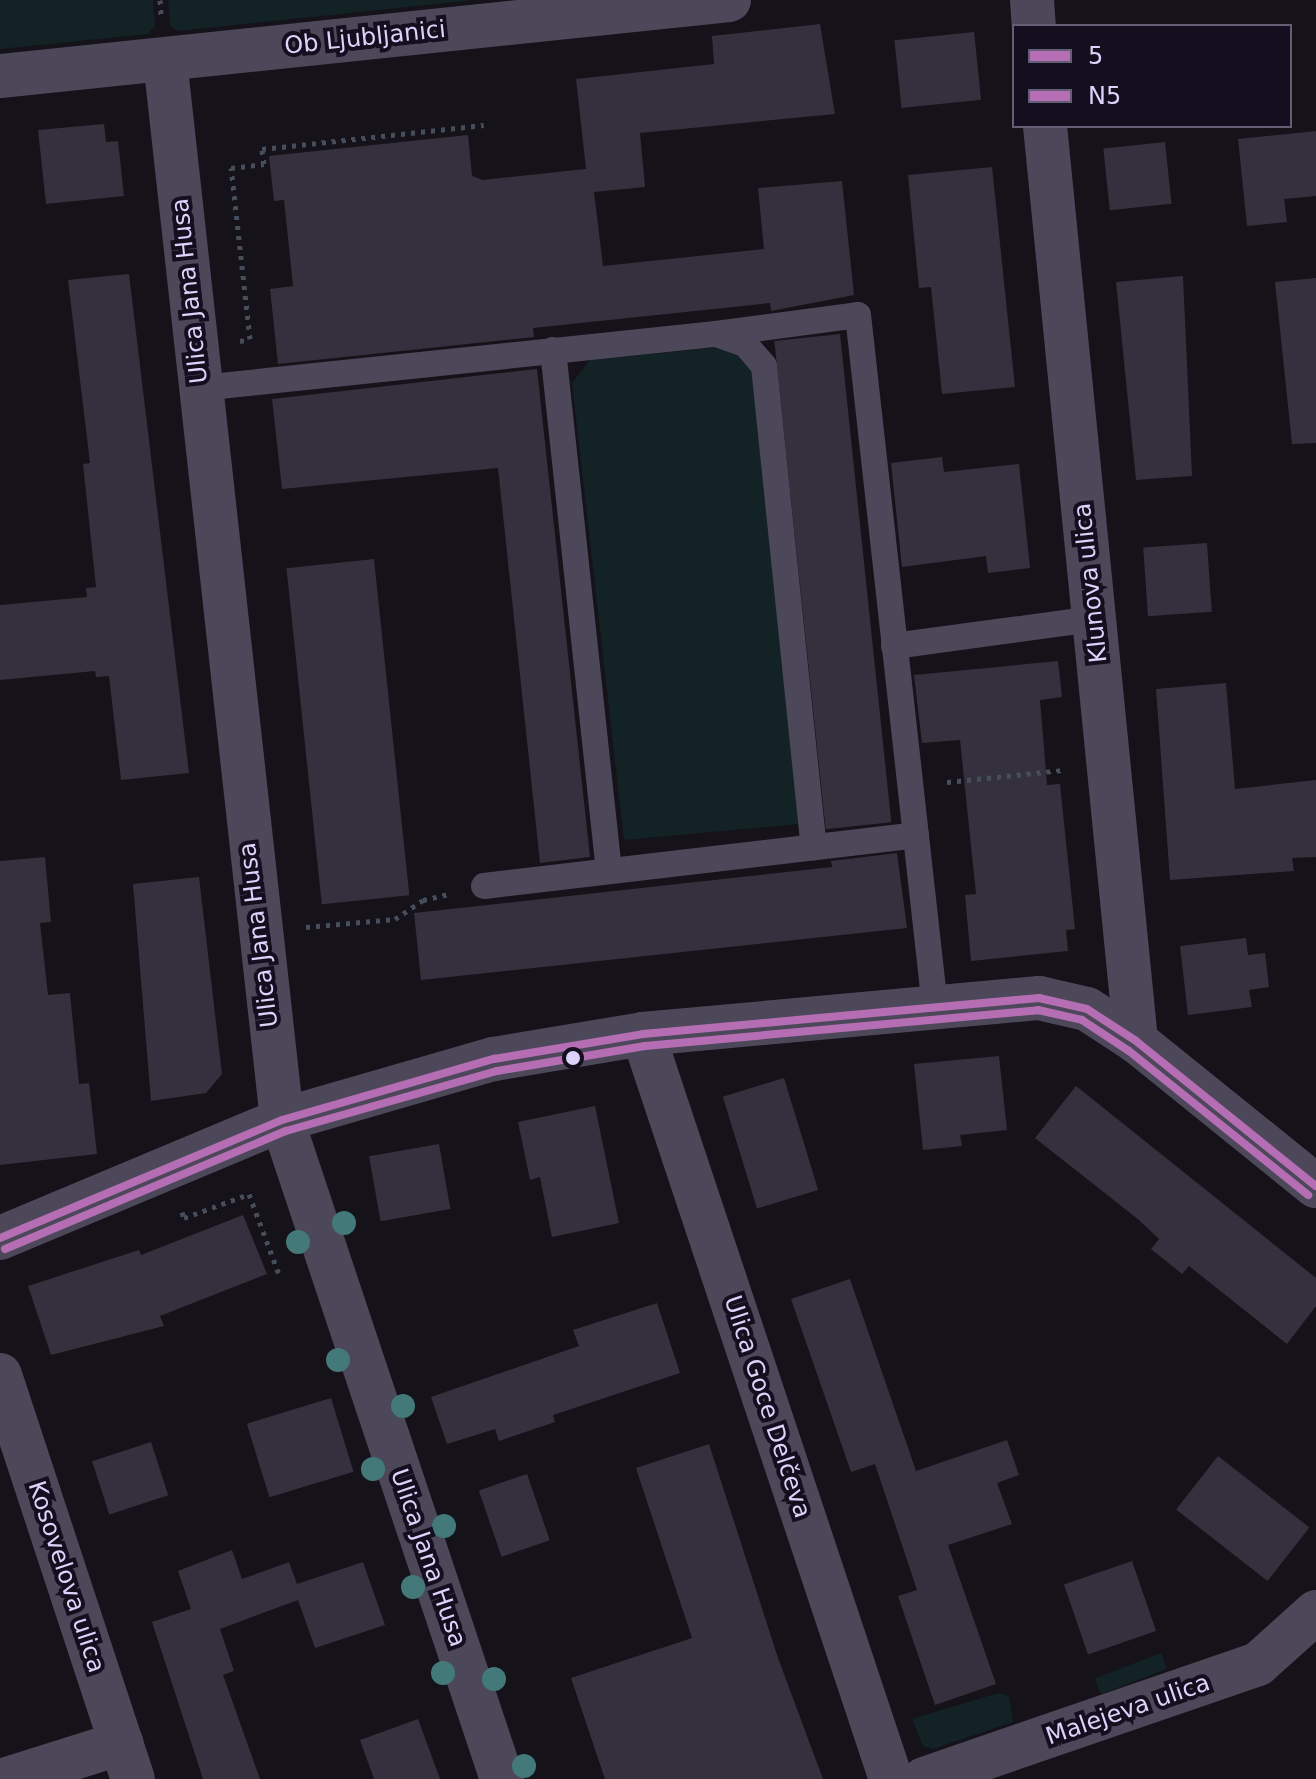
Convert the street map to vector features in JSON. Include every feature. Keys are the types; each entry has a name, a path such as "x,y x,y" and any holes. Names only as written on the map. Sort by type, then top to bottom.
{"street":[{"name":"Ob Ljubljanici","path":"0,76 729,0"},
{"path":"1032,0 1034,24"},
{"name":"Ulica Jana Husa","path":"165,60 257,931 282,1120 502,1779"},
{"name":"Klunova ulica","path":"1045,128 1136,1041"},
{"path":"0,1238 282,1120 494,1059 643,1034 935,1007 1057,1000 1087,1009 1136,1041 1316,1186"},
{"name":"Ulica Goce Delčeva","path":"643,1034 891,1779"},
{"name":"Kosovelova ulica","path":"0,1375 127,1761"},
{"name":"Malejeva ulica","path":"924,1779 1258,1664 1316,1612"},
{"path":"7,1779 127,1761"}],"lane":[{"path":"201,388 716,334 858,315 935,1007"},
{"path":"716,334 745,344 764,366 814,847"},
{"path":"553,350 609,871"},
{"path":"894,646 1094,619"},
{"path":"484,886 916,835"}],"path":[{"path":"196,345 250,339 231,168 264,164 262,149 484,125"},
{"path":"910,786 1108,765"},
{"path":"257,931 395,919 423,900 484,886"},
{"path":"180,1209 184,1218 249,1194 280,1277"}],"shaded area":[{"path":"0,0 153,0 155,26 148,34 0,49"},
{"path":"168,0 475,0 177,31 170,25"},
{"path":"712,348 733,352 753,372 801,824 624,840 572,383 590,360"},
{"path":"1161,1653 1167,1669 1101,1694 1095,1678"},
{"path":"998,1693 1009,1696 1013,1722 933,1749 923,1746 912,1719"}],"building":[{"path":"820,24 835,114 640,133 645,187 594,192 603,266 764,249 758,188 842,181 854,295 771,311 770,303 533,328 534,337 278,364 270,289 293,286 284,200 274,201 269,156 468,135 472,176 483,180 586,169 576,79 714,64 712,36"},
{"path":"974,32 981,100 902,108 894,40"},
{"path":"104,124 106,142 118,141 124,196 46,204 38,130"},
{"path":"1316,131 1316,196 1284,199 1287,222 1247,226 1238,139"},
{"path":"1165,142 1171,204 1110,210 1103,148"},
{"path":"992,167 1015,387 942,394 931,287 919,288 908,175"},
{"path":"129,274 189,773 121,780 109,676 96,677 95,671 0,680 0,605 87,597 86,588 96,587 83,464 90,463 68,280"},
{"path":"1183,276 1192,476 1136,480 1116,282"},
{"path":"1316,278 1316,443 1292,444 1275,282"},
{"path":"840,334 891,822 826,829 774,341"},
{"path":"537,369 590,857 540,863 498,468 282,489 272,399"},
{"path":"942,457 944,472 1019,464 1030,568 988,573 986,556 902,567 891,463"},
{"path":"1207,543 1212,612 1148,616 1143,547"},
{"path":"374,559 409,895 322,904 286,568"},
{"path":"1058,661 1062,697 1040,700 1047,785 1060,784 1075,929 1066,930 1068,951 971,961 965,895 976,894 960,740 922,743 914,675"},
{"path":"1226,683 1235,789 1316,780 1316,857 1292,858 1294,871 1170,880 1156,689"},
{"path":"897,853 907,928 421,980 414,913 832,867 831,861"},
{"path":"45,857 51,922 40,923 48,995 70,993 79,1084 89,1083 97,1154 0,1165 0,861"},
{"path":"199,877 222,1074 206,1093 151,1101 133,884"},
{"path":"1246,938 1248,955 1265,953 1269,987 1249,990 1252,1007 1188,1015 1180,946"},
{"path":"999,1056 1007,1130 960,1135 962,1146 923,1150 914,1064"},
{"path":"784,1078 818,1190 757,1209 723,1097"},
{"path":"1076,1086 1316,1278 1316,1306 1287,1344 1189,1266 1182,1274 1151,1249 1159,1239 1035,1138"},
{"path":"595,1106 619,1223 552,1237 540,1177 530,1180 518,1122"},
{"path":"439,1144 450,1209 381,1221 369,1156"},
{"path":"243,1215 267,1274 160,1316 164,1326 51,1355 28,1286 139,1250 141,1255"},
{"path":"850,1279 916,1471 1007,1440 1019,1475 997,1483 1012,1524 948,1545 996,1684 935,1705 898,1596 917,1590 875,1464 851,1472 791,1299"},
{"path":"657,1303 680,1373 553,1415 555,1422 499,1441 495,1429 447,1444 431,1397 579,1346 573,1330"},
{"path":"331,1398 354,1472 269,1497 247,1424"},
{"path":"151,1442 168,1495 109,1514 92,1461"},
{"path":"709,1444 778,1658 823,1779 605,1779 571,1678 692,1638 636,1468"},
{"path":"1218,1456 1309,1527 1268,1581 1176,1510"},
{"path":"527,1474 550,1540 502,1557 479,1491"},
{"path":"232,1550 242,1579 289,1562 297,1584 363,1562 385,1625 315,1648 298,1600 220,1629 234,1671 223,1675 260,1779 203,1779 152,1622 191,1609 178,1571"},
{"path":"1132,1561 1156,1631 1088,1654 1064,1584"},
{"path":"418,1719 440,1779 374,1779 360,1740"}],"transit line":[{"name":"5","path":"0,1238 282,1120 494,1059 643,1034 1039,998 1087,1009 1136,1041 1316,1186"},
{"name":"N5","path":"5,1249 286,1131 497,1071 645,1046 1038,1010 1082,1020 1129,1051 1308,1195"}]}
